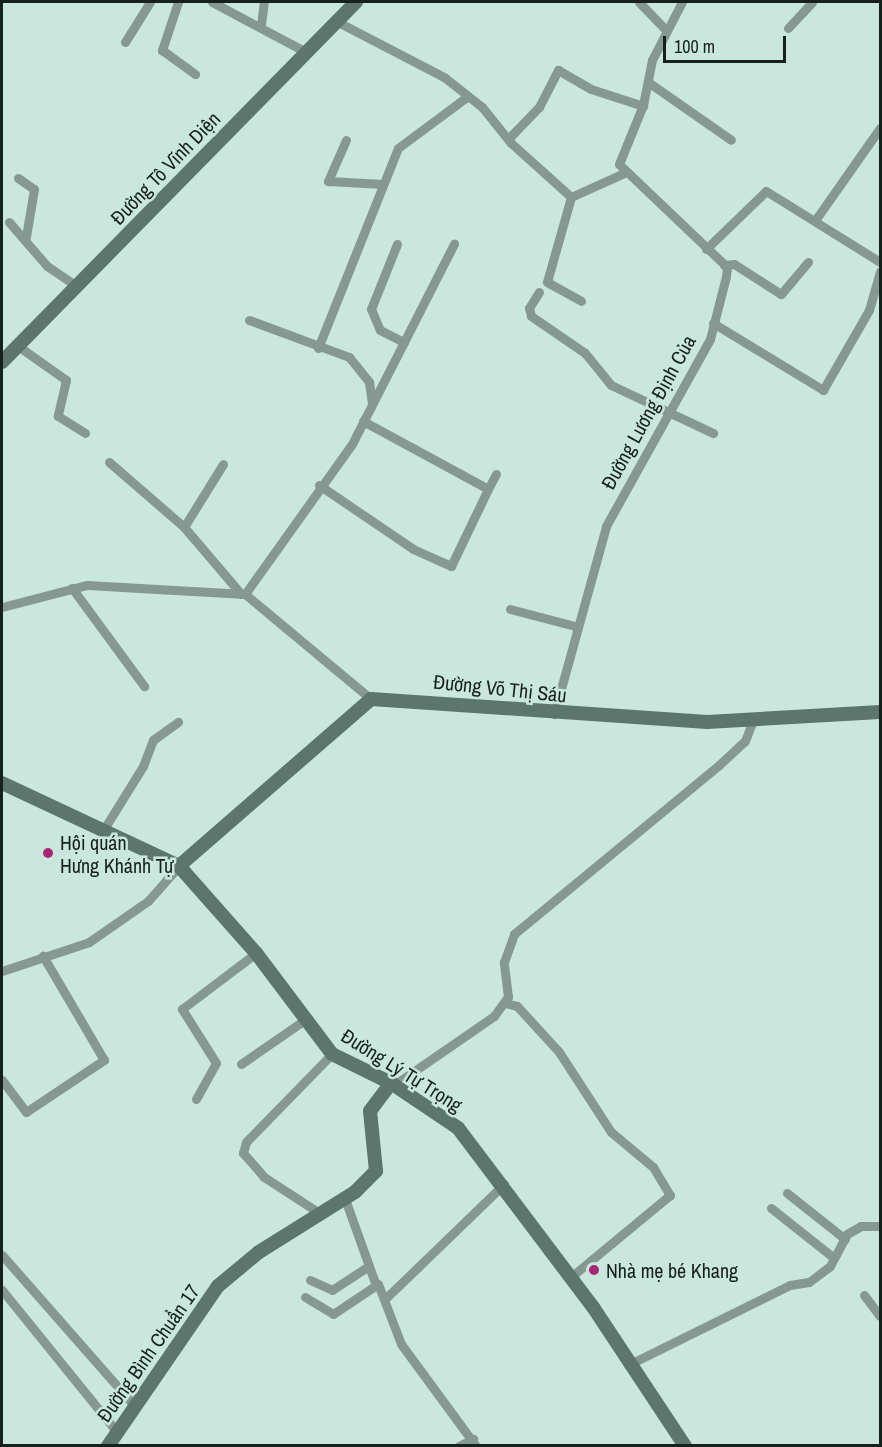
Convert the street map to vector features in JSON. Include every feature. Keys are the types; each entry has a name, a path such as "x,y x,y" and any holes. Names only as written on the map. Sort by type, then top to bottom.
{"main road":[{"name":"Đường Tô Vĩnh Diện","path":"2,362 356,2"},
{"name":"Đường Võ Thị Sáu","path":"371,699 554,714 752,723 880,712"},
{"path":"179,866 371,699"},
{"name":"Đường Lý Tự Trọng","path":"2,783 179,866 256,953 332,1054 392,1084 453,1123 504,1184 571,1277 628,1365 685,1446"},
{"name":"Đường Bình Chuẩn 17","path":"108,1446 116,1431 218,1286 252,1257 345,1199 376,1171 370,1111 392,1084"}],"street":[{"path":"125,42 150,2"},
{"path":"178,2 162,50 195,74"},
{"path":"212,2 261,25 306,51"},
{"path":"261,25 264,2"},
{"path":"639,2 667,31"},
{"path":"682,2 651,60 642,106 620,151 624,173 724,265 734,264 781,294 808,262"},
{"path":"788,28 812,2"},
{"path":"336,21 444,77 468,96 508,139 571,197"},
{"path":"508,139 539,107 558,70 591,89 642,106"},
{"path":"648,82 730,140"},
{"path":"318,348 382,184 402,143 468,96"},
{"path":"816,219 880,128"},
{"path":"346,140 328,181 382,184"},
{"path":"580,301 547,282 571,197 624,173"},
{"path":"18,178 34,189 26,237"},
{"path":"706,249 760,193 777,195 880,262"},
{"path":"9,222 26,237 47,266 77,286"},
{"path":"397,244 371,309 380,330 404,342"},
{"path":"243,594 363,421 454,244"},
{"name":"Đường Lương Định Của","path":"554,714 575,627 606,526 666,411 710,339 724,265"},
{"path":"713,322 825,389 869,310 880,272"},
{"path":"539,291 529,308 533,318 580,349 611,385 713,433"},
{"path":"249,320 354,362 369,382 372,403"},
{"path":"18,346 66,380 58,416 86,434"},
{"path":"363,421 488,489"},
{"path":"109,462 184,527 243,594 371,699"},
{"path":"184,527 223,464"},
{"path":"319,485 413,549 451,567 496,474"},
{"path":"2,607 72,588 102,584 243,594"},
{"path":"72,588 144,686"},
{"path":"510,609 575,627"},
{"path":"104,830 143,766 153,740 178,722"},
{"path":"505,1003 504,962 514,934 719,765 745,741 752,723"},
{"path":"2,971 89,942 148,901 179,866"},
{"path":"196,1100 216,1063 182,1009 256,953"},
{"path":"2,1080 26,1112 104,1060 43,956"},
{"path":"392,1084 505,1003 517,1006 560,1052 611,1132 653,1167 670,1196 571,1277"},
{"path":"241,1064 306,1019"},
{"path":"321,1214 264,1177 243,1153 332,1054"},
{"path":"386,1298 504,1184"},
{"path":"787,1193 845,1239"},
{"path":"345,1199 367,1267 386,1298 401,1344 474,1442 459,1446"},
{"path":"771,1208 834,1258"},
{"path":"628,1365 790,1285 809,1282 834,1258 845,1239 861,1226 880,1226"},
{"path":"2,1255 134,1405"},
{"path":"310,1280 332,1290 367,1267"},
{"path":"305,1297 333,1314 375,1283"},
{"path":"2,1290 116,1431"},
{"path":"864,1295 880,1316"}],"place":[{"name":"Hội quán Hưng Khánh Tự","path":"48,853"},
{"name":"Nhà mẹ bé Khang","path":"594,1270"}]}
